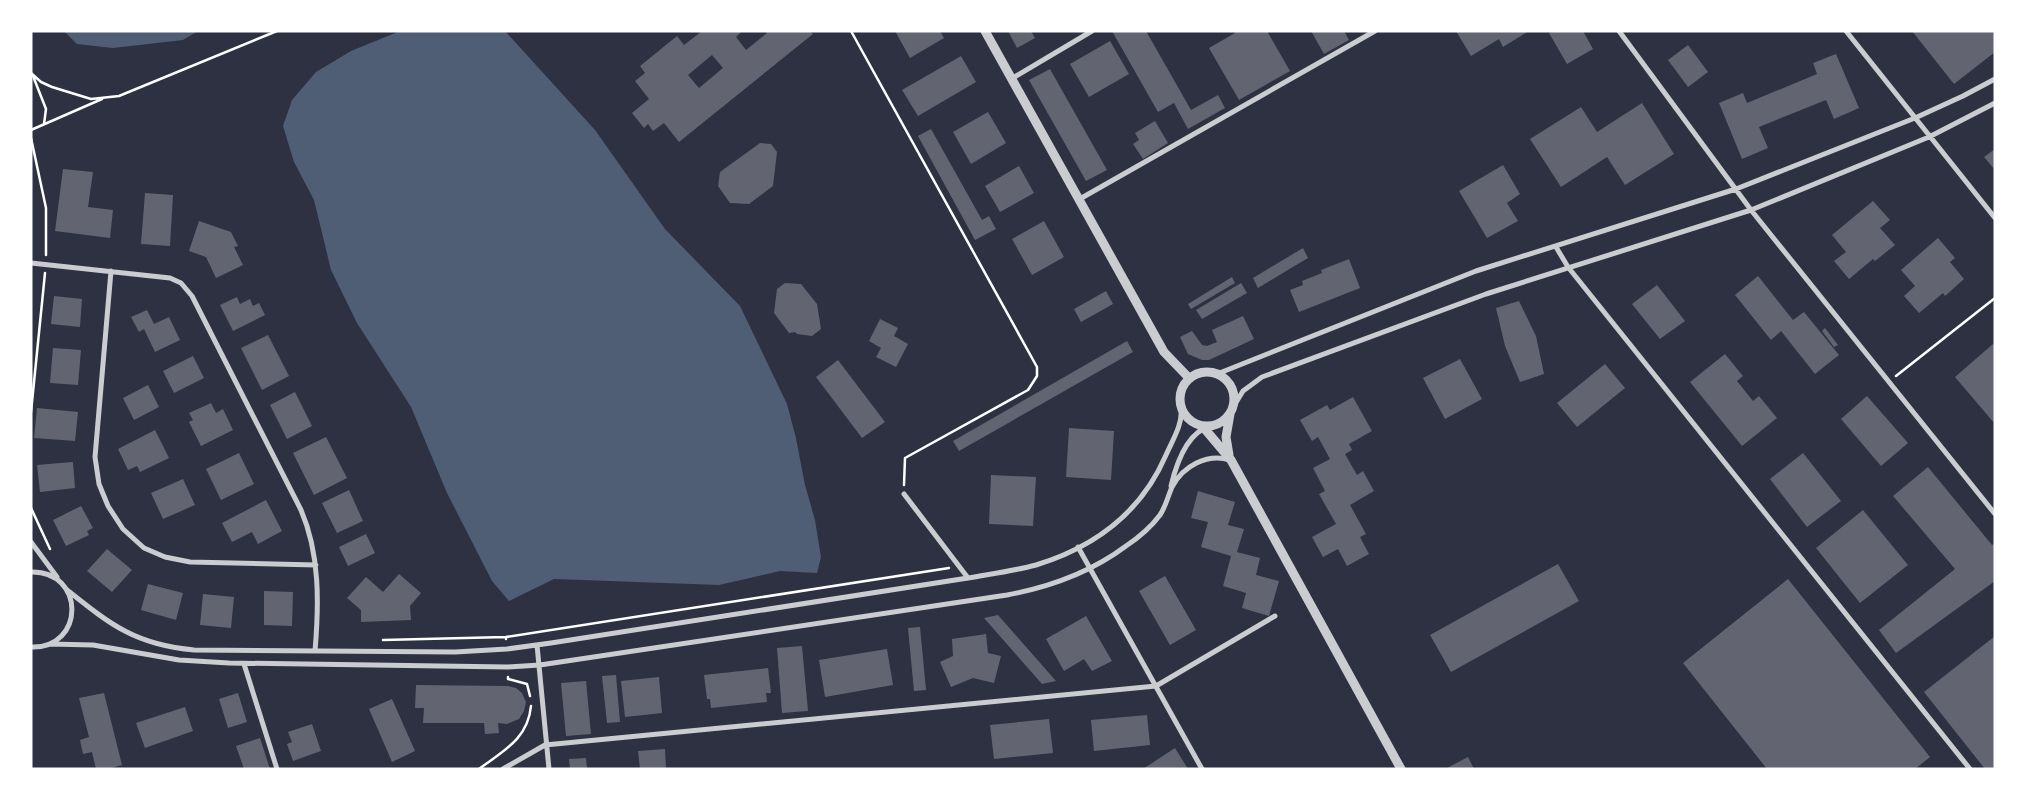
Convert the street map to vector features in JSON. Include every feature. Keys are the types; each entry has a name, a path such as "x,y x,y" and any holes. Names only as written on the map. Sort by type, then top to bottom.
{"street":[{"path":"985,31 1164,352 1189,378"},
{"path":"1011,79 1092,31"},
{"path":"1078,200 1375,31"},
{"path":"1619,31 1751,210 1995,514"},
{"path":"1846,31 1995,218"},
{"path":"1217,374 1476,271 1736,189 1915,118 1995,79"},
{"path":"32,647 50,644 94,645 179,660 244,664 508,667 540,665 1007,595 1054,584 1089,569 1125,547 1149,528 1164,509 1182,455 1191,440 1205,426 1224,420 1243,391 1262,377 1486,294 1751,210 1929,137 1995,103"},
{"path":"1556,247 1568,267 1970,769"},
{"path":"31,263 170,278 181,284 192,296 301,510 311,535 316,565 317,591 315,651"},
{"path":"111,271 95,457 99,484 108,506 123,529 144,548 165,557 190,562 316,565"},
{"path":"67,590 107,621 141,640 194,650 455,652 506,649 968,578 1034,565 1078,547 1121,520 1140,500 1163,462 1181,420 1180,394 1183,385 1189,378 1205,372 1217,374 1225,379 1234,395 1226,438 1231,460"},
{"path":"1181,408 1187,418 1205,426 1231,460 1401,769"},
{"path":"1169,496 1180,476 1197,463 1207,458 1231,460"},
{"path":"904,494 968,578"},
{"path":"31,542 67,590 71,599 72,617 64,633 50,644"},
{"path":"1078,547 1202,769"},
{"path":"31,572 47,574 62,583"},
{"path":"503,769 545,745 1156,686 1276,616"},
{"path":"537,645 545,745 549,769"},
{"path":"244,664 277,769"}],"path":[{"path":"31,73 41,82 52,87 91,99 104,99 119,96 277,31"},
{"path":"851,31 1037,367 1036,376 1028,390 906,458 904,494"},
{"path":"31,73 46,109 44,124"},
{"path":"31,130 104,99"},
{"path":"1889,381 1995,298"},
{"path":"31,508 54,556"},
{"path":"381,640 506,637 959,566"},
{"path":"506,637 506,649"},
{"path":"479,769 517,741 530,717 532,700 526,684 508,680 508,667"}],"water":[{"path":"64,31 198,31 183,40 113,48 77,44"},
{"path":"400,31 505,31 595,130 665,229 740,306 787,404 805,485 815,520 821,557 817,573 780,571 719,585 554,579 509,601 492,581 447,493 411,407 357,323 331,270 314,200 294,162 283,126 292,100 316,72 351,51"}],"building":[{"path":"702,31 742,31 736,37 746,50 767,33 765,31 810,31 813,34 679,142 664,123 653,131 648,124 644,128 632,113 649,99 635,81 645,73 640,66 677,36 684,45","holes":["712,55 723,68 699,88 688,75"]},
{"path":"895,31 940,31 944,38 910,58"},
{"path":"1008,31 1031,31 1035,38 1017,48"},
{"path":"1112,31 1146,31 1191,110 1218,95 1225,108 1188,129 1174,103 1158,112"},
{"path":"1234,31 1267,31 1290,71 1239,100 1209,48 1235,33"},
{"path":"1311,31 1344,31 1349,40 1324,54"},
{"path":"1456,31 1529,31 1503,47 1499,39 1471,56"},
{"path":"1552,31 1583,31 1593,49 1567,64 1549,33"},
{"path":"1912,31 1995,31 1995,52 1954,84"},
{"path":"1110,41 1129,74 1089,97 1070,64"},
{"path":"1688,45 1708,72 1688,87 1668,60"},
{"path":"1836,54 1859,108 1834,119 1826,100 1759,127 1768,148 1742,159 1719,103 1743,93 1747,103 1817,74 1813,63"},
{"path":"961,56 976,82 918,116 902,90"},
{"path":"1050,69 1107,170 1086,181 1029,80"},
{"path":"1642,103 1674,154 1625,185 1607,157 1561,187 1530,139 1581,107 1597,132"},
{"path":"988,112 1006,143 971,164 953,132"},
{"path":"1155,121 1168,143 1143,159 1133,144 1139,140 1135,133"},
{"path":"931,129 982,220 989,216 996,229 975,240 918,136"},
{"path":"760,143 771,144 777,152 773,186 749,204 730,203 718,186 720,172"},
{"path":"1995,149 1995,170 1984,157"},
{"path":"1503,165 1520,194 1507,203 1518,221 1487,238 1459,191"},
{"path":"1019,166 1034,193 1000,212 985,186"},
{"path":"63,169 93,172 88,207 113,210 110,238 55,231"},
{"path":"145,193 173,195 170,246 141,244"},
{"path":"1873,201 1890,220 1880,228 1895,245 1875,261 1873,259 1849,279 1834,261 1846,252 1832,235"},
{"path":"199,221 231,232 238,246 234,247 243,265 216,278 206,257 189,251"},
{"path":"1044,221 1064,257 1032,275 1012,239"},
{"path":"1938,238 1955,258 1950,262 1964,279 1945,296 1943,293 1919,313 1904,296 1915,286 1901,270"},
{"path":"1303,248 1308,258 1258,288 1253,278"},
{"path":"1349,259 1360,288 1299,312 1290,290 1303,285 1302,281 1322,273 1321,270"},
{"path":"1758,276 1793,320 1804,312 1839,355 1815,374 1781,331 1771,340 1735,295"},
{"path":"1232,277 1235,283 1191,309 1188,304"},
{"path":"785,283 801,284 817,304 821,329 812,336 795,332 789,333 774,313 777,289"},
{"path":"1241,283 1247,293 1202,319 1196,310"},
{"path":"1657,285 1685,321 1660,339 1632,304"},
{"path":"1106,291 1113,304 1081,322 1074,309"},
{"path":"54,296 82,299 80,327 51,324"},
{"path":"237,297 240,304 250,299 253,306 259,303 265,315 233,331 220,305"},
{"path":"1519,301 1536,336 1544,374 1520,382 1505,346 1496,308"},
{"path":"147,310 154,324 169,317 180,340 155,352 144,329 139,332 131,317"},
{"path":"1243,316 1254,339 1209,360 1202,360 1188,354 1180,337 1192,331 1202,345 1207,346 1217,342 1212,330"},
{"path":"880,319 898,328 894,336 908,344 896,367 876,357 881,348 869,341"},
{"path":"1825,328 1838,345 1834,347 1822,331"},
{"path":"268,335 289,376 262,390 241,348"},
{"path":"1127,341 1133,352 959,451 953,441"},
{"path":"1993,344 1995,346 1995,424 1955,377"},
{"path":"53,348 81,350 78,385 50,383"},
{"path":"1725,354 1743,376 1737,381 1753,401 1759,396 1777,418 1742,446 1690,382"},
{"path":"193,356 204,378 174,393 163,371"},
{"path":"1460,359 1482,399 1445,419 1423,378"},
{"path":"838,360 885,422 862,438 816,377"},
{"path":"1605,364 1625,388 1577,427 1557,403"},
{"path":"148,385 159,407 134,420 123,398"},
{"path":"295,392 312,426 287,439 270,405"},
{"path":"1867,396 1908,443 1881,466 1841,419"},
{"path":"1353,397 1372,431 1349,444 1352,450 1345,454 1357,475 1363,471 1374,491 1350,505 1366,534 1360,537 1369,554 1347,566 1338,549 1323,557 1312,537 1336,524 1319,494 1325,491 1313,468 1330,459 1318,437 1312,441 1300,420 1327,405 1330,410"},
{"path":"211,403 216,413 223,409 233,430 201,446 189,422 193,420 189,413"},
{"path":"37,408 78,412 75,441 34,438"},
{"path":"1069,428 1114,431 1111,480 1066,477"},
{"path":"155,430 169,458 140,472 137,466 128,470 118,449"},
{"path":"326,437 347,478 314,495 293,453"},
{"path":"239,453 254,484 221,500 206,469"},
{"path":"1803,453 1841,501 1807,527 1770,479"},
{"path":"73,462 75,488 40,492 37,465"},
{"path":"1928,467 1992,545 1995,543 1995,581 1896,653 1879,630 1955,569 1893,496"},
{"path":"991,475 1036,477 1033,526 989,524"},
{"path":"183,479 195,505 163,519 151,493"},
{"path":"349,490 363,521 337,533 322,503"},
{"path":"1198,491 1235,502 1228,525 1244,529 1237,552 1260,558 1256,575 1279,581 1269,616 1242,608 1246,593 1223,586 1231,556 1201,547 1208,522 1191,518"},
{"path":"266,500 282,531 258,544 252,532 232,542 222,523"},
{"path":"81,506 93,528 87,531 89,535 66,546 53,520"},
{"path":"1863,510 1908,565 1860,603 1816,548"},
{"path":"366,534 375,553 348,566 339,547"},
{"path":"107,549 132,570 112,592 87,571"},
{"path":"1558,564 1579,601 1451,672 1430,635"},
{"path":"399,574 421,593 410,606 411,620 361,622 361,610 347,598 366,577 383,592"},
{"path":"1165,576 1196,630 1170,645 1139,591"},
{"path":"1788,579 1930,757 1915,769 1767,769 1683,663"},
{"path":"148,584 183,593 176,620 141,610"},
{"path":"264,591 293,592 292,626 264,625"},
{"path":"203,594 234,597 231,628 200,625"},
{"path":"998,615 1056,681 1042,684 984,618"},
{"path":"1086,616 1112,661 1092,671 1084,659 1064,671 1046,639"},
{"path":"920,627 926,690 914,691 908,628"},
{"path":"986,634 988,653 1001,656 994,683 973,678 951,687 940,662 953,656 952,639"},
{"path":"1995,636 1995,769 1985,769 1924,692"},
{"path":"802,646 808,711 782,713 777,648"},
{"path":"887,649 893,685 825,697 819,660"},
{"path":"768,668 771,693 766,693 767,702 711,708 710,699 707,699 704,675"},
{"path":"616,675 620,722 607,723 602,676"},
{"path":"659,677 662,713 625,717 621,681"},
{"path":"586,681 591,734 566,736 561,683"},
{"path":"416,685 508,686 516,688 522,693 526,702 524,711 519,719 507,724 498,723 499,733 485,734 484,723 423,723 424,708 415,708"},
{"path":"104,693 122,765 108,769 96,769 92,752 83,754 80,740 89,737 79,698"},
{"path":"238,693 247,722 228,728 219,699"},
{"path":"392,699 415,751 392,762 369,709"},
{"path":"185,707 193,731 145,748 136,723"},
{"path":"1147,715 1150,745 1094,751 1091,720"},
{"path":"1049,719 1053,753 994,759 990,725"},
{"path":"312,724 321,751 293,761 287,744 292,742 288,732"},
{"path":"260,738 270,769 244,769 236,746"},
{"path":"1175,748 1188,769 1143,769"},
{"path":"665,749 666,769 640,769 638,751"},
{"path":"1468,757 1474,769 1445,769"},
{"path":"586,758 587,769 570,769 569,759"}]}
